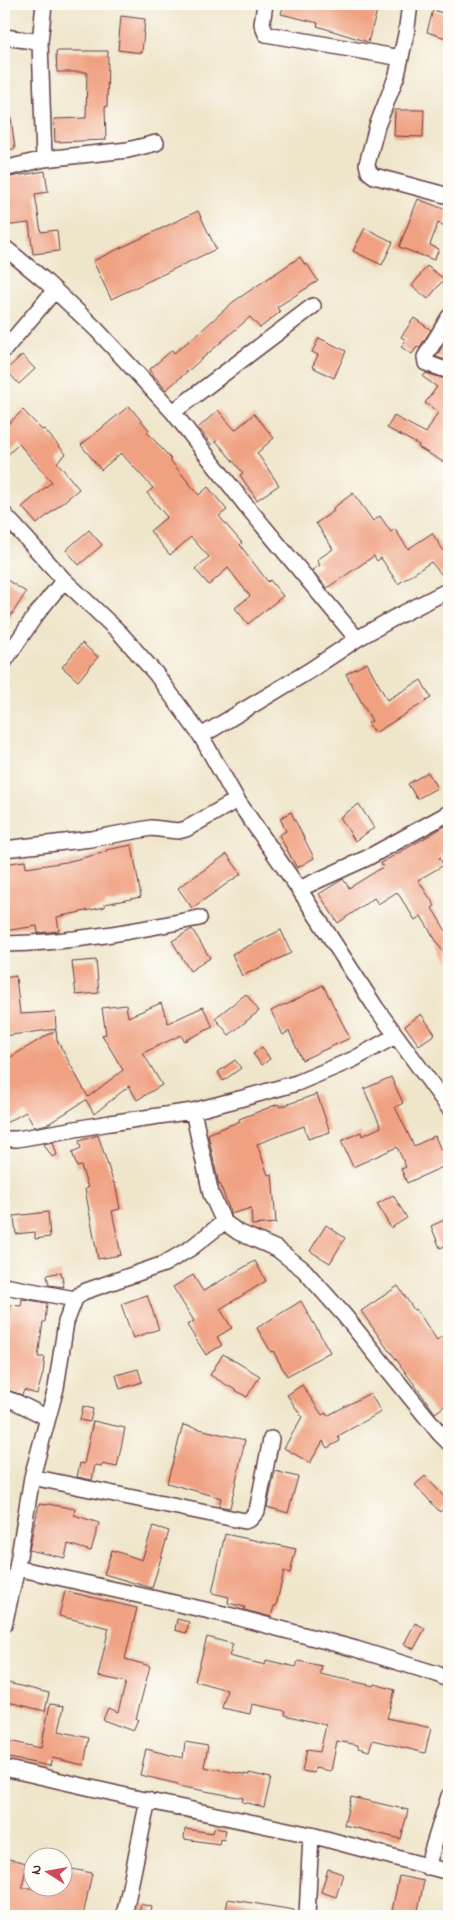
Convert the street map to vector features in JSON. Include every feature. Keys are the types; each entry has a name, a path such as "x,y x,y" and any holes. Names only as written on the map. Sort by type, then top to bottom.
{"street":[{"path":"44,4 40,42 44,159"},
{"path":"265,4 262,24 266,34 401,58"},
{"path":"410,4 397,75 377,126 367,164 369,172 374,176 449,196"},
{"path":"4,37 40,42"},
{"path":"4,169 44,159 128,150 156,143"},
{"path":"4,247 55,290 96,329 173,412 244,503 357,639"},
{"path":"4,350 55,290"},
{"path":"173,412 313,306"},
{"path":"449,317 425,360 426,363 449,372"},
{"path":"4,514 64,580 126,640 156,674 201,736 236,800 299,889 395,1036 449,1108"},
{"path":"4,662 35,616 64,580"},
{"path":"201,736 309,672 357,639 449,590"},
{"path":"4,848 91,839 151,828 186,830 236,800"},
{"path":"299,889 367,858 449,813"},
{"path":"4,944 40,944 113,935 199,918"},
{"path":"4,1139 59,1133 110,1123 192,1111 297,1083 354,1060 395,1036"},
{"path":"192,1111 211,1194 224,1222 238,1232 277,1249 304,1270 344,1315 449,1443"},
{"path":"4,1625 7,1594 16,1568 32,1477 56,1388 66,1322 75,1299 83,1292 164,1264 191,1248 224,1222"},
{"path":"4,1286 75,1299"},
{"path":"4,1398 48,1418"},
{"path":"32,1477 245,1521 250,1519 257,1511 271,1439"},
{"path":"16,1568 228,1615 356,1649 437,1674 449,1680"},
{"path":"4,1768 311,1834 449,1872"},
{"path":"427,1867 449,1796"},
{"path":"124,1916 148,1800"},
{"path":"307,1916 311,1834"}],"building":[{"path":"284,4 379,4 368,42 317,26 318,23 281,14"},
{"path":"433,10 449,15 449,39 427,32"},
{"path":"121,16 145,19 142,53 118,50"},
{"path":"56,51 108,51 107,107 105,107 106,140 55,142 54,119 86,118 87,72 57,72"},
{"path":"395,110 424,110 423,137 394,136"},
{"path":"11,117 15,149 4,150 4,118"},
{"path":"45,171 48,192 35,194 41,232 57,230 59,251 33,254 29,223 4,226 4,178"},
{"path":"418,199 449,211 445,226 438,223 430,245 439,249 434,260 399,247"},
{"path":"198,211 216,249 111,299 93,261"},
{"path":"365,228 393,242 382,265 353,251"},
{"path":"300,257 318,281 277,307 280,312 260,328 250,317 166,390 149,370 172,350 174,353 233,302"},
{"path":"427,266 444,279 428,299 412,286"},
{"path":"414,318 431,330 419,348 417,347 412,354 401,347 406,340 401,337"},
{"path":"319,338 346,351 334,378 312,367 318,355 312,352"},
{"path":"446,340 449,342 449,361 436,357"},
{"path":"22,355 35,369 19,384 6,370"},
{"path":"426,373 449,380 449,451 443,462 418,447 419,445 387,428 394,416 426,433 438,412 425,403 437,387 423,377"},
{"path":"129,406 149,430 147,432 199,495 208,487 227,510 219,516 242,543 240,545 268,582 270,580 283,596 248,624 235,608 250,596 228,568 209,585 195,569 209,557 191,537 170,555 150,531 167,517 147,493 153,488 121,453 101,470 81,445"},
{"path":"23,410 42,430 44,429 66,454 57,462 79,489 37,524 22,507 52,482 19,444 4,458 4,428"},
{"path":"218,410 235,430 254,414 274,438 257,453 279,485 257,500 240,475 243,473 216,441 212,445 198,428"},
{"path":"353,493 373,521 380,516 391,532 395,529 408,549 432,533 449,559 449,570 442,575 431,562 398,584 381,558 377,561 374,556 327,588 312,570 320,565 317,560 333,549 316,523 334,511 332,509"},
{"path":"89,530 102,545 79,565 66,550"},
{"path":"4,578 26,592 4,627"},
{"path":"82,643 98,657 78,681 62,667"},
{"path":"367,663 387,700 421,680 431,698 375,733 368,723 372,721 346,674"},
{"path":"428,772 437,788 417,799 408,784"},
{"path":"359,804 374,828 355,841 340,817"},
{"path":"291,812 314,858 297,868 279,835 286,831 280,818"},
{"path":"449,824 449,851 439,858 444,865 418,880 435,906 432,908 449,936 449,962 421,916 415,920 397,892 378,904 374,898 338,923 319,894 343,879 349,888 383,867 381,863"},
{"path":"132,845 141,897 105,904 105,907 57,917 59,931 38,933 37,926 4,931 4,864 25,861 26,868 66,862 106,852 106,850"},
{"path":"227,854 241,874 192,908 178,888"},
{"path":"192,929 210,958 190,971 172,941"},
{"path":"281,930 291,953 242,976 232,954"},
{"path":"96,960 99,993 76,995 72,962"},
{"path":"16,976 20,1014 55,1012 56,1029 4,1036 4,978"},
{"path":"323,985 350,1038 302,1060 289,1031 283,1035 271,1011"},
{"path":"246,994 259,1011 229,1035 215,1018"},
{"path":"161,1003 168,1023 203,1007 213,1027 184,1041 181,1035 143,1053 162,1085 137,1100 129,1086 94,1114 86,1100 48,1124 34,1127 26,1112 4,1124 4,1061 56,1030 57,1040 88,1097 123,1070 102,1035 106,1034 102,1008 126,1005 128,1017"},
{"path":"421,1014 435,1034 419,1045 405,1026"},
{"path":"262,1047 270,1059 262,1065 253,1054"},
{"path":"235,1060 241,1068 223,1081 218,1072"},
{"path":"391,1077 403,1103 395,1107 414,1146 435,1136 447,1165 407,1183 401,1169 406,1167 397,1147 353,1167 341,1141 361,1132 362,1136 381,1127 364,1089"},
{"path":"317,1094 330,1132 308,1139 304,1126 257,1144 268,1175 272,1174 276,1223 252,1225 251,1208 231,1214 219,1185 208,1134 240,1121 239,1119 278,1104 280,1107"},
{"path":"98,1135 115,1183 120,1209 112,1211 121,1255 98,1259 85,1189 88,1188 81,1166 77,1167 72,1152 81,1148 79,1141"},
{"path":"53,1142 57,1155 52,1157 44,1144"},
{"path":"393,1195 407,1218 391,1228 377,1204"},
{"path":"48,1212 50,1237 35,1239 35,1232 16,1234 14,1216"},
{"path":"449,1218 449,1244 440,1248 431,1226"},
{"path":"326,1225 345,1238 330,1263 310,1251"},
{"path":"255,1261 266,1281 220,1309 232,1328 217,1337 222,1345 206,1355 187,1325 194,1321 173,1287 193,1275 203,1291"},
{"path":"61,1272 64,1287 49,1285 47,1275"},
{"path":"398,1286 437,1340 445,1334 449,1340 449,1403 435,1413 361,1311"},
{"path":"147,1295 159,1329 133,1338 121,1304"},
{"path":"22,1299 47,1303 38,1357 45,1357 37,1394 24,1390 22,1395 4,1389 4,1361 11,1305 21,1306"},
{"path":"301,1301 330,1352 287,1376 257,1328"},
{"path":"223,1354 260,1376 247,1397 210,1375"},
{"path":"138,1369 142,1382 120,1389 116,1375"},
{"path":"302,1385 322,1415 326,1413 327,1416 370,1393 381,1412 338,1436 340,1441 327,1448 323,1441 310,1463 284,1448 302,1417 287,1395"},
{"path":"83,1406 93,1409 90,1422 80,1420"},
{"path":"93,1421 125,1428 117,1467 102,1464 102,1466 95,1465 92,1480 77,1477 80,1463 84,1464"},
{"path":"183,1425 245,1440 230,1508 219,1506 221,1498 167,1483"},
{"path":"275,1471 298,1477 288,1513 267,1507"},
{"path":"425,1476 449,1502 440,1512 415,1485"},
{"path":"39,1504 75,1509 74,1515 99,1523 91,1551 68,1544 65,1558 29,1550"},
{"path":"153,1526 169,1531 152,1588 104,1574 112,1550 142,1560"},
{"path":"225,1534 296,1549 290,1573 284,1571 276,1606 274,1606 271,1617 244,1610 245,1607 228,1603 229,1597 212,1593"},
{"path":"65,1591 137,1608 125,1659 150,1666 136,1719 138,1719 133,1731 103,1720 108,1708 118,1712 126,1682 98,1676 109,1628 59,1616"},
{"path":"177,1619 189,1622 186,1633 175,1630"},
{"path":"415,1623 425,1628 414,1649 404,1644"},
{"path":"207,1637 233,1644 229,1656 265,1665 266,1660 296,1667 298,1661 322,1666 320,1674 374,1686 375,1684 395,1690 387,1718 431,1728 425,1753 373,1740 369,1751 358,1748 358,1745 337,1741 331,1771 315,1768 314,1773 302,1771 307,1750 320,1752 326,1725 285,1715 286,1711 252,1704 250,1714 222,1708 227,1690 195,1681"},
{"path":"4,1682 49,1693 45,1711 4,1701"},
{"path":"50,1704 64,1706 59,1731 89,1738 84,1765 52,1758 50,1766 4,1757 4,1740 41,1748"},
{"path":"185,1742 208,1746 204,1767 271,1778 264,1807 242,1802 243,1798 178,1786 178,1784 140,1775 146,1749 183,1758"},
{"path":"351,1797 408,1810 401,1839 344,1825"},
{"path":"214,1828 226,1830 224,1840 220,1839 219,1844 184,1839 185,1829 213,1833"},
{"path":"4,1858 22,1862 22,1898 72,1898 72,1869 92,1873 83,1916 14,1916 4,1914"},
{"path":"328,1869 343,1874 336,1897 321,1892"},
{"path":"399,1876 424,1881 417,1916 391,1916"},
{"path":"228,1899 294,1910 294,1916 225,1916"},
{"path":"141,1904 152,1907 150,1916 138,1916"}]}
